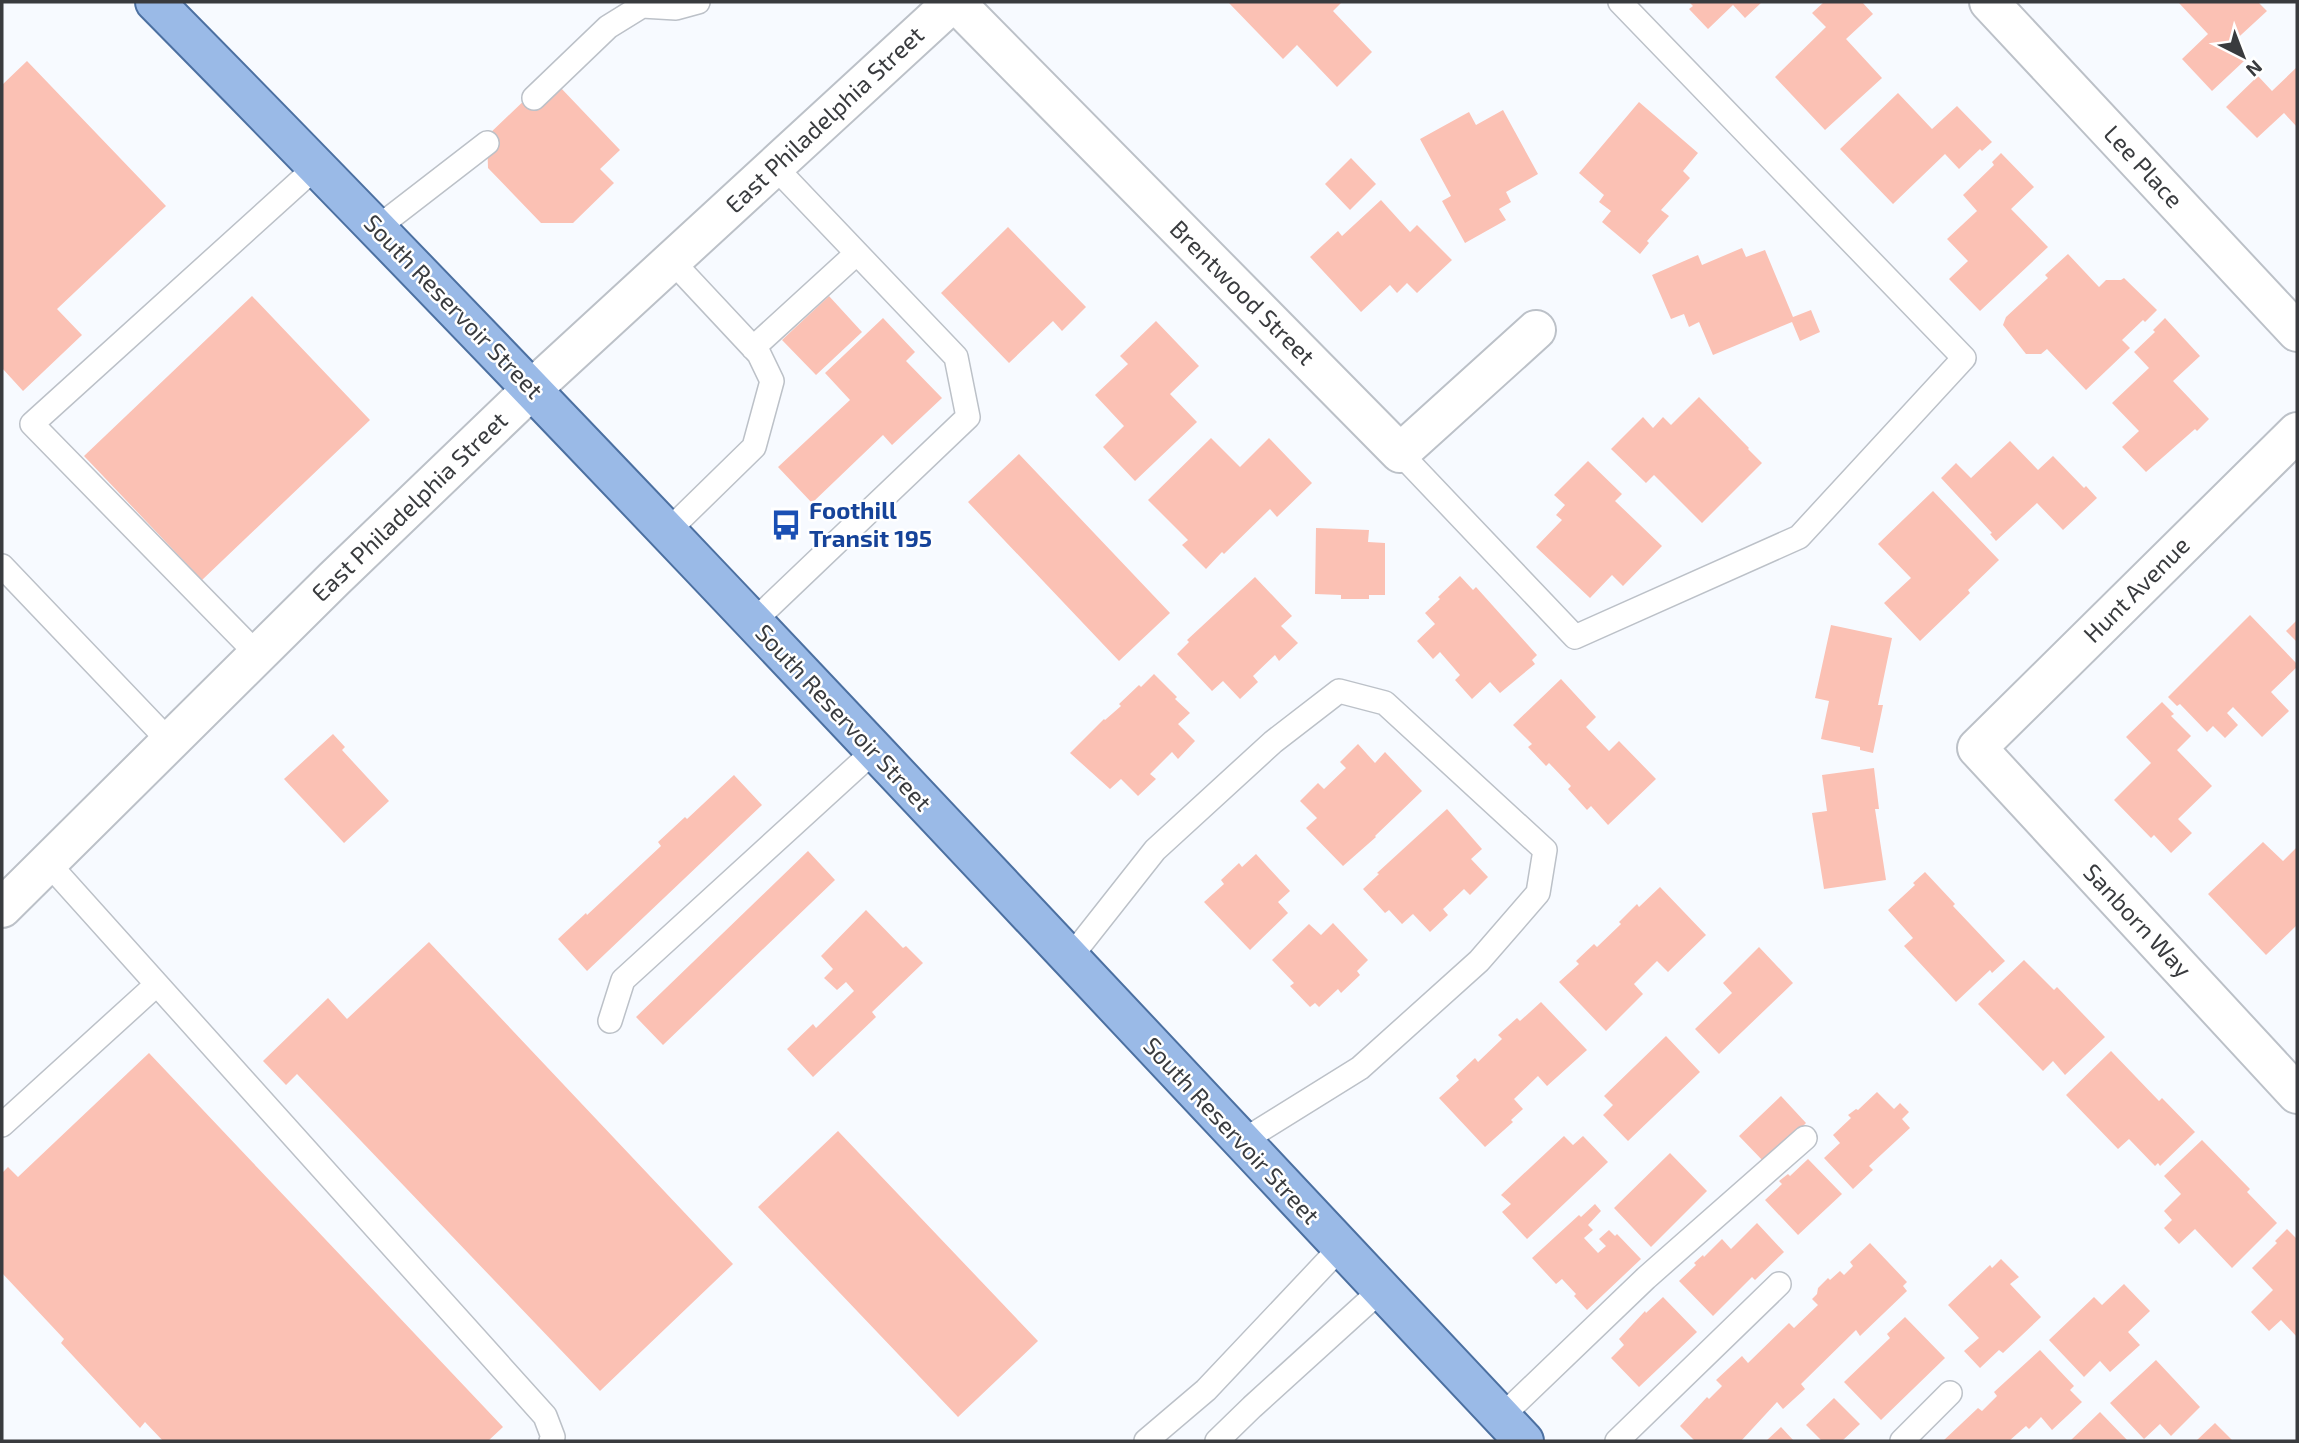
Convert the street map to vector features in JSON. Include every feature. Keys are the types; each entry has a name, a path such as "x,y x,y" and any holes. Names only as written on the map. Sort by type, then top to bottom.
{"main road":[{"name":"South Reservoir Street","path":"155,2 532,389 1512,1429"}],"street":[{"name":"East Philadelphia Street","path":"2,908 532,389 954,2"},
{"name":"Brentwood Street","path":"954,2 1400,453"},
{"name":"Lee Place","path":"1989,2 2297,332"},
{"path":"1400,453 1536,330"},
{"name":"Hunt Avenue","path":"1977,748 2297,432"},
{"name":"Sanborn Way","path":"1977,748 2297,1094"}],"lane":[{"path":"534,98 608,27 642,6 676,8 698,2"},
{"path":"1400,453 1575,637 1798,537 1964,358 1620,2"},
{"path":"377,228 487,143"},
{"path":"258,655 32,424 317,166"},
{"path":"752,623 968,417 956,357 774,166"},
{"path":"753,348 857,253"},
{"path":"667,532 754,447 772,381 759,354 672,261"},
{"path":"2,566 170,742"},
{"path":"1069,959 1155,850 1273,743 1339,691 1385,703 1545,850 1538,893 1479,961 1360,1069 1241,1142"},
{"path":"610,1021 623,980 874,751"},
{"path":"48,863 545,1416 554,1437 551,1441"},
{"path":"2,1125 156,985"},
{"path":"1512,1429 1646,1278 1805,1138"},
{"path":"1146,1441 1206,1390 1341,1248"},
{"path":"1617,1441 1779,1284"},
{"path":"1217,1441 1381,1290"},
{"path":"1902,1441 1950,1393"}],"building":[{"path":"1228,2 1342,2 1333,11 1372,52 1337,87 1297,45 1283,59"},
{"path":"1689,2 1762,2 1745,18 1733,5 1708,29 1689,9 1693,6"},
{"path":"1824,2 1862,2 1873,14 1846,39 1882,78 1825,130 1775,77 1826,27 1812,13"},
{"path":"2178,2 2258,2 2267,11 2229,46 2244,61 2212,91 2182,59 2208,34"},
{"path":"27,61 166,206 57,309 82,335 23,391 2,368 2,85"},
{"path":"2297,67 2297,127 2284,113 2257,138 2226,107 2258,76 2272,91"},
{"path":"560,87 620,150 600,169 614,183 573,223 541,223 488,168 487,136 531,94"},
{"path":"1898,93 1932,129 1957,106 1992,142 1982,151 1980,149 1959,169 1945,154 1893,204 1840,149"},
{"path":"1639,102 1698,153 1683,171 1690,178 1661,210 1669,216 1647,241 1649,243 1640,254 1602,222 1611,211 1599,202 1604,195 1579,173"},
{"path":"1503,110 1538,174 1506,192 1511,202 1499,209 1506,220 1465,243 1442,201 1451,196 1420,139 1469,112 1476,125"},
{"path":"2001,153 2034,187 2011,209 2048,247 1980,311 1949,279 1968,261 1947,239 1977,211 1963,195 1994,165 1992,162"},
{"path":"1351,158 1376,184 1350,210 1325,184"},
{"path":"1381,200 1410,232 1417,225 1452,260 1417,293 1407,283 1397,293 1390,285 1361,312 1310,257 1338,231 1342,236"},
{"path":"1008,227 1086,307 1062,331 1053,321 1009,363 941,293"},
{"path":"1742,248 1746,257 1765,250 1793,317 1811,310 1820,332 1800,341 1792,322 1713,355 1699,322 1689,327 1684,314 1671,319 1652,275 1698,255 1702,265"},
{"path":"2068,254 2099,287 2106,280 2124,278 2157,310 2122,340 2130,348 2086,390 2047,349 2041,354 2026,354 2003,325 2006,317 2048,278 2045,275"},
{"path":"252,296 370,420 202,580 84,456"},
{"path":"829,296 862,332 816,375 782,340"},
{"path":"883,318 915,352 906,361 942,398 892,445 883,435 812,503 778,467 850,400 825,373"},
{"path":"2165,318 2200,356 2173,381 2209,419 2146,472 2122,447 2139,431 2112,403 2149,368 2134,352"},
{"path":"1156,321 1199,366 1170,394 1197,422 1135,481 1103,447 1124,426 1095,395 1128,364 1120,356"},
{"path":"1699,397 1762,463 1702,523 1654,475 1646,483 1611,449 1643,417 1653,428 1663,417 1671,425"},
{"path":"1211,438 1240,467 1269,438 1312,483 1277,517 1270,509 1206,569 1182,545 1188,540 1148,500"},
{"path":"2010,441 2038,470 2053,456 2097,498 2063,530 2037,503 1996,541 1990,534 1992,533 1941,478 1956,463 1971,478"},
{"path":"1019,454 1170,613 1119,661 968,502"},
{"path":"1588,461 1622,494 1615,501 1662,546 1623,586 1612,575 1590,598 1536,547 1562,520 1556,515 1565,505 1554,495"},
{"path":"1933,491 1999,560 1968,590 1970,593 1920,641 1884,603 1911,578 1878,544"},
{"path":"1316,528 1369,530 1368,542 1385,543 1385,595 1369,595 1369,599 1341,599 1341,595 1315,594"},
{"path":"1460,576 1473,590 1476,587 1537,655 1532,660 1535,664 1500,693 1490,682 1472,699 1455,680 1460,675 1440,652 1433,659 1417,641 1435,624 1425,613"},
{"path":"1255,577 1292,616 1281,626 1298,643 1279,661 1275,655 1253,676 1258,682 1240,699 1223,681 1212,691 1177,654 1189,642 1187,640"},
{"path":"2250,615 2297,664 2271,692 2289,711 2262,737 2233,707 2227,713 2238,725 2225,738 2213,726 2207,732 2180,704 2177,706 2168,697"},
{"path":"2297,620 2297,642 2286,631"},
{"path":"1831,625 1892,638 1878,705 1883,705 1873,753 1860,750 1860,747 1821,739 1829,701 1815,698"},
{"path":"1154,674 1190,713 1178,724 1195,741 1178,759 1172,752 1150,774 1156,779 1138,796 1121,779 1110,789 1070,753 1121,706 1119,704 1139,685 1141,687"},
{"path":"1561,679 1596,717 1586,727 1609,751 1619,741 1656,779 1608,825 1591,806 1587,810 1568,789 1571,786 1549,763 1546,766 1528,747 1532,744 1513,725"},
{"path":"2162,702 2174,714 2171,716 2191,736 2177,750 2212,786 2178,819 2192,833 2171,853 2154,835 2151,838 2114,800 2151,763 2126,737"},
{"path":"333,734 345,747 342,750 389,801 344,843 284,779"},
{"path":"1358,744 1375,763 1385,752 1422,791 1343,866 1306,828 1317,818 1300,801 1318,783 1324,789 1346,768 1340,762"},
{"path":"1874,768 1879,809 1875,809 1886,880 1824,889 1812,813 1827,811 1822,775"},
{"path":"734,775 762,805 587,971 558,939 661,846 658,842"},
{"path":"1447,809 1482,849 1471,859 1488,877 1470,895 1464,889 1443,909 1448,915 1430,932 1413,914 1402,924 1389,910 1385,913 1363,889"},
{"path":"2263,842 2283,861 2297,847 2297,925 2266,955 2208,894"},
{"path":"808,851 835,880 663,1045 636,1017"},
{"path":"1256,854 1290,891 1278,902 1288,913 1250,950 1204,902 1224,884 1221,880 1239,863 1242,867"},
{"path":"1925,872 2005,961 1992,973 1990,970 1956,1002 1904,946 1913,938 1888,910"},
{"path":"1660,887 1706,935 1668,972 1657,961 1634,984 1643,994 1606,1031 1559,982 1579,964 1576,961 1594,944 1597,947 1637,904 1639,907"},
{"path":"866,910 903,948 906,946 923,963 872,1012 876,1017 813,1077 787,1049 813,1024 816,1028 854,991 846,982 837,990 824,978 833,969 821,956"},
{"path":"1333,923 1368,960 1357,971 1360,975 1341,993 1338,989 1319,1007 1315,1003 1310,1007 1290,986 1294,983 1272,960 1309,924 1321,935"},
{"path":"429,942 733,1264 600,1391 297,1074 286,1085 263,1061 328,998 347,1019"},
{"path":"1759,947 1793,983 1719,1054 1695,1029 1732,993 1723,983"},
{"path":"2024,960 2054,990 2057,987 2105,1037 2065,1075 2053,1061 2043,1071 1978,1004"},
{"path":"1541,1002 1587,1050 1547,1086 1538,1076 1514,1099 1523,1109 1511,1120 1513,1122 1485,1147 1439,1098 1459,1080 1456,1076 1475,1058 1478,1062 1502,1039 1498,1035 1517,1018 1520,1021"},
{"path":"1666,1036 1700,1072 1628,1141 1603,1115 1613,1105 1604,1096"},
{"path":"2111,1051 2159,1101 2162,1098 2195,1132 2160,1166 2158,1163 2155,1166 2129,1139 2118,1149 2066,1095"},
{"path":"149,1053 503,1427 488,1441 163,1441 145,1422 140,1428 61,1343 64,1339 2,1273 2,1173 8,1167 18,1177"},
{"path":"1877,1092 1894,1109 1900,1103 1909,1112 1902,1119 1910,1128 1869,1166 1873,1170 1853,1189 1824,1158 1840,1143 1833,1135 1851,1118 1848,1115 1858,1110"},
{"path":"1781,1096 1806,1123 1766,1164 1739,1136"},
{"path":"838,1131 1038,1341 958,1417 758,1207"},
{"path":"1564,1136 1573,1145 1583,1136 1608,1162 1527,1239 1502,1212 1511,1204 1501,1195"},
{"path":"2202,1140 2250,1189 2247,1192 2277,1223 2232,1268 2195,1229 2179,1244 2164,1228 2172,1220 2164,1211 2181,1194 2164,1176"},
{"path":"1670,1153 1707,1191 1651,1247 1614,1208"},
{"path":"1808,1159 1842,1194 1798,1235 1765,1200 1782,1184 1779,1181 1788,1174 1790,1176"},
{"path":"1595,1204 1601,1211 1588,1225 1593,1230 1584,1238 1598,1253 1606,1246 1599,1239 1609,1230 1615,1236 1617,1234 1641,1259 1587,1310 1562,1279 1556,1284 1532,1258"},
{"path":"1757,1223 1784,1252 1755,1280 1752,1277 1713,1316 1679,1281 1696,1265 1694,1263 1722,1239 1731,1249"},
{"path":"2287,1229 2297,1239 2297,1337 2281,1320 2269,1331 2251,1312 2273,1290 2252,1268"},
{"path":"1870,1243 1907,1282 1903,1286 1907,1291 1860,1336 1856,1330 1801,1384 1805,1389 1783,1409 1777,1402 1741,1441 1695,1441 1680,1426 1707,1397 1709,1399 1722,1386 1716,1380 1742,1356 1748,1363 1789,1323 1794,1328 1818,1305 1812,1299 1818,1288 1840,1271 1844,1275 1853,1266 1850,1262"},
{"path":"2001,1259 2019,1277 2010,1284 2041,1317 2003,1353 1999,1350 1980,1368 1964,1351 1979,1338 1948,1305 1990,1265 1992,1268"},
{"path":"2124,1284 2150,1311 2128,1332 2140,1345 2110,1372 2100,1361 2084,1377 2049,1340 2094,1297 2102,1305"},
{"path":"1663,1297 1697,1332 1639,1387 1611,1358 1624,1345 1619,1339 1645,1311 1646,1313"},
{"path":"1905,1317 1945,1358 1881,1420 1844,1382 1890,1338 1887,1334"},
{"path":"2040,1350 2074,1386 2070,1390 2082,1402 2052,1430 2041,1417 2029,1429 2026,1426 2009,1441 1943,1441 1978,1408 1982,1411 1997,1396 1994,1392"},
{"path":"2156,1360 2200,1407 2171,1436 2160,1424 2144,1439 2110,1403"},
{"path":"1834,1398 1860,1424 1842,1441 1822,1441 1806,1425"},
{"path":"2100,1412 2128,1441 2070,1441"},
{"path":"2215,1423 2233,1441 2196,1441"},
{"path":"1781,1427 1794,1441 1766,1441"}],"place":[{"name":"Foothill Transit 195","path":"786,525"}]}
